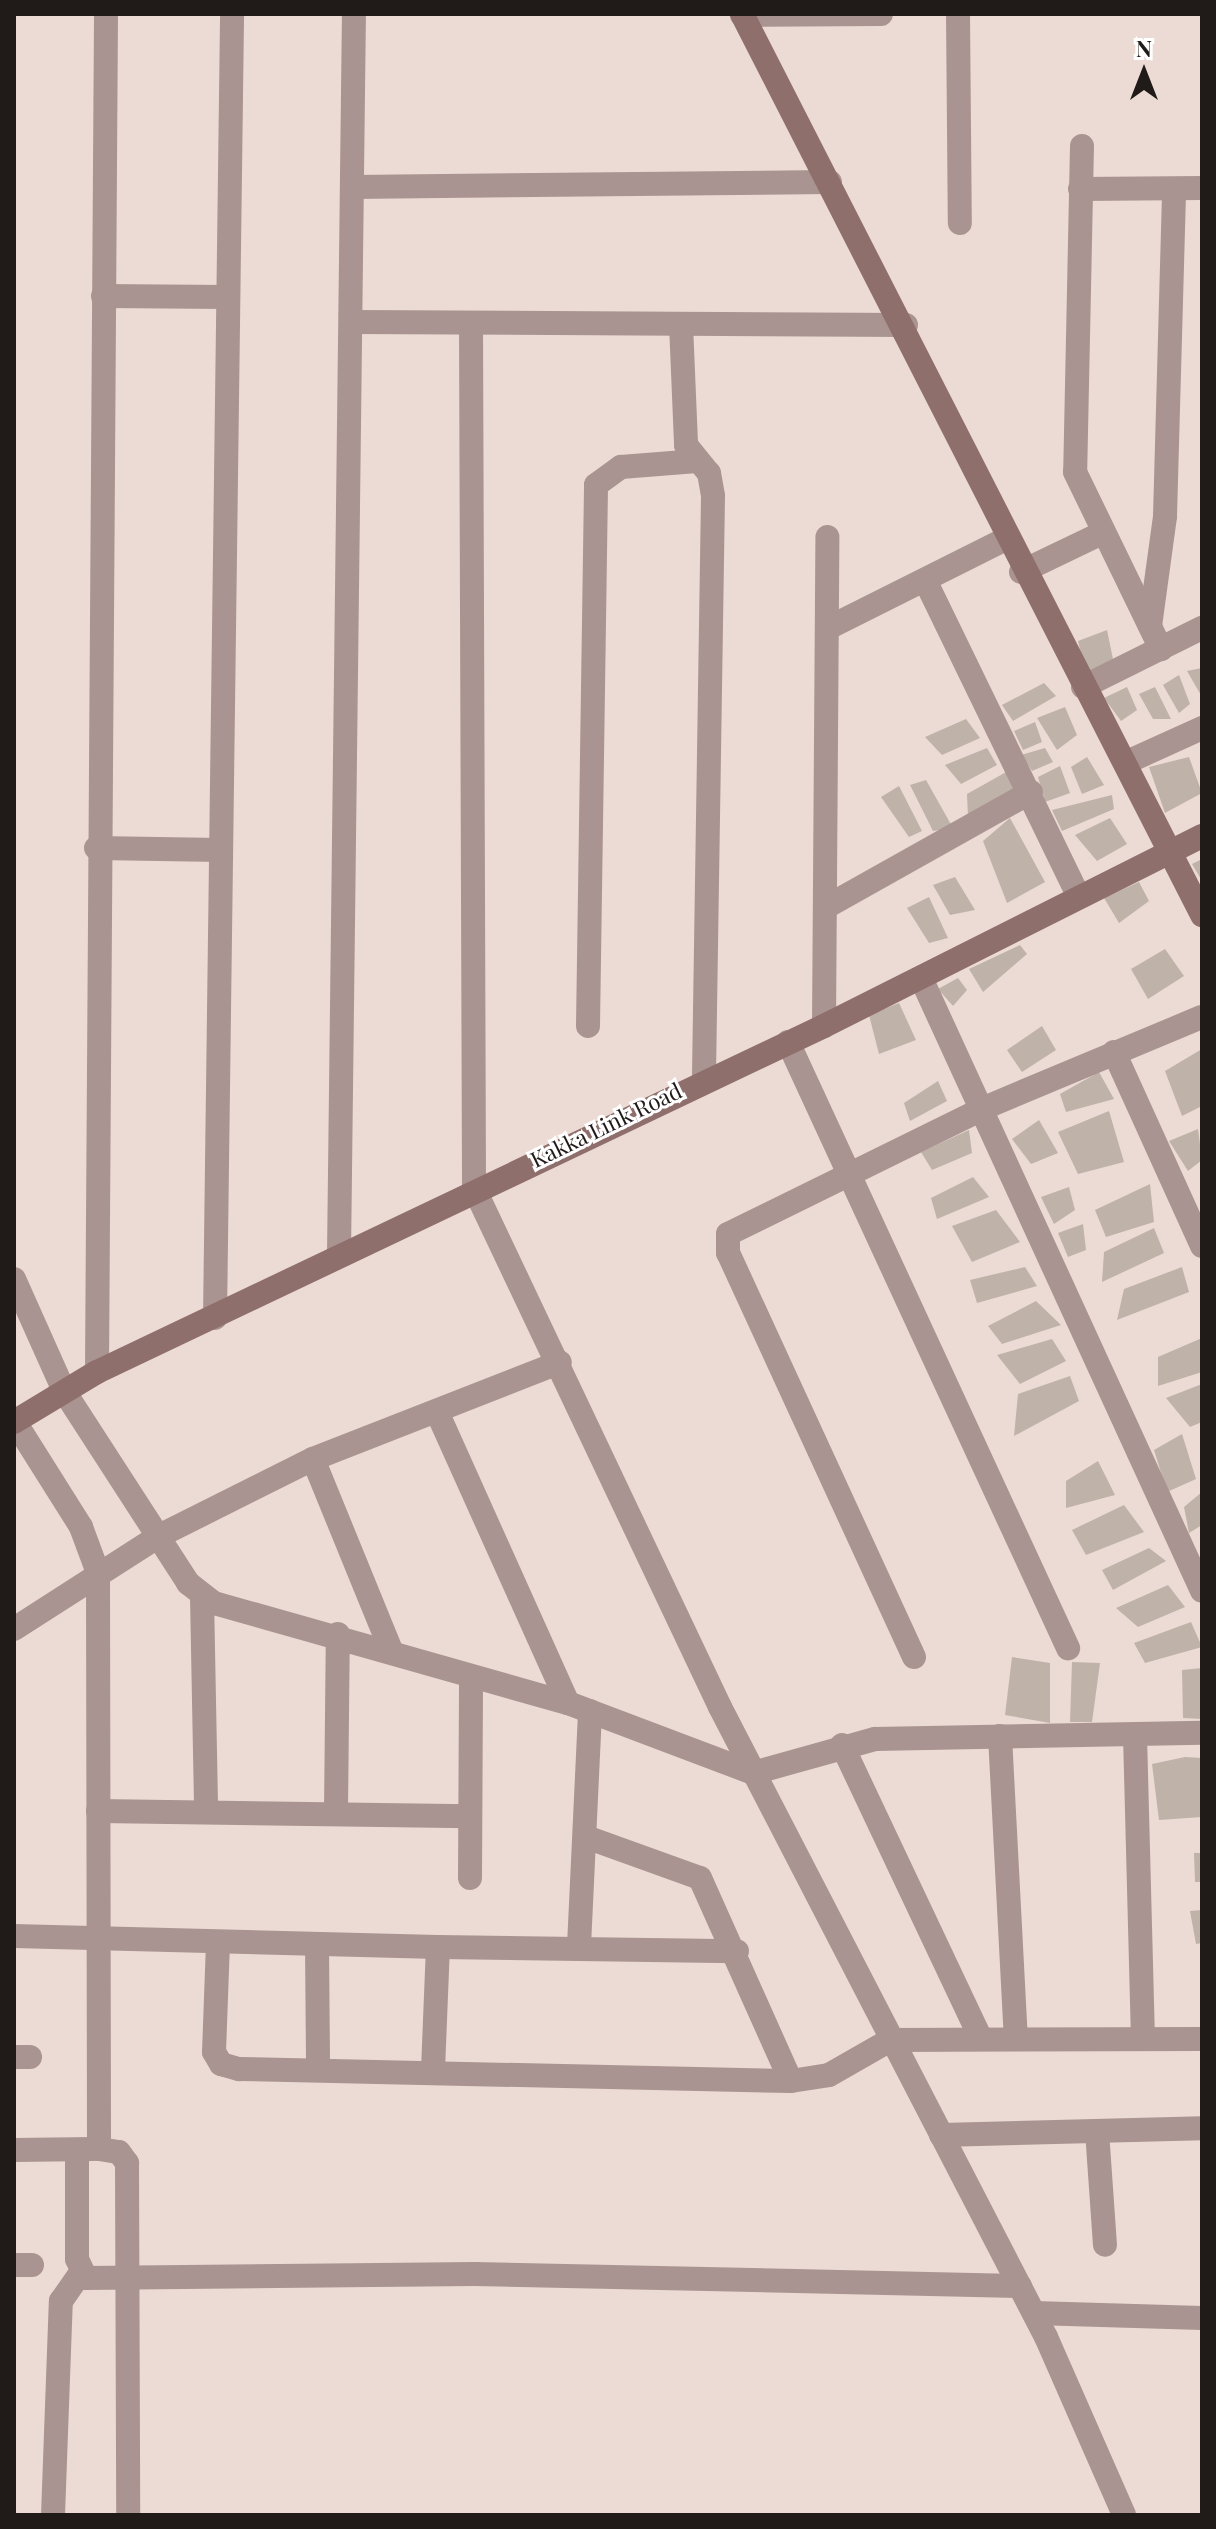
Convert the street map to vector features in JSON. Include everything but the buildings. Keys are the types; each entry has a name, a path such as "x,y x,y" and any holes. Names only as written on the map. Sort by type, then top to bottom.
{"street":[{"path":"97,1372 96,848 106,14"},
{"path":"215,1318 232,14"},
{"path":"339,1255 354,14"},
{"path":"881,14 742,15 906,325 1004,540 1173,850 1202,915"},
{"path":"958,14 960,223"},
{"path":"1082,146 1072,452 1102,533 1161,649"},
{"path":"352,187 830,182"},
{"path":"1080,189 1202,188"},
{"path":"1150,626 1165,516 1174,189"},
{"path":"103,296 226,297"},
{"path":"351,322 906,325"},
{"path":"471,323 474,1188 560,1362 753,1773 1034,2313 1124,2515"},
{"path":"681,324 684,436 697,461 709,473 713,496 704,1077"},
{"path":"588,1026 596,485 621,467 697,461"},
{"path":"1021,572 1102,533"},
{"path":"824,1026 827,537"},
{"path":"828,628 1004,540"},
{"path":"925,580 1031,792 1079,897"},
{"path":"1083,687 1202,628"},
{"path":"1125,763 1202,728"},
{"path":"826,907 1031,792"},
{"name":"Kakka Link Road","path":"14,1422 97,1372 215,1318 704,1077 824,1026 1202,836"},
{"path":"96,848 221,850"},
{"path":"921,978 984,1108 1202,1591"},
{"path":"914,1657 727,1247 732,1227 984,1108 1202,1017"},
{"path":"788,1042 1068,1648"},
{"path":"1114,1052 1202,1246"},
{"path":"14,1279 64,1391 202,1596 206,1810"},
{"path":"14,1629 159,1536 313,1459 438,1414 560,1362"},
{"path":"438,1414 579,1707 586,1837 579,1946"},
{"path":"14,1422 81,1527 98,1573 100,1941 80,2274 61,2301 53,2515"},
{"path":"313,1459 391,1650"},
{"path":"202,1596 391,1650 471,1678 579,1707 753,1773 842,1745 1000,1736 1202,1733"},
{"path":"336,1811 338,1634"},
{"path":"470,1878 471,1678"},
{"path":"1135,1735 1143,2039"},
{"path":"1000,1736 1016,2039"},
{"path":"842,1745 981,2039"},
{"path":"98,1811 336,1811 470,1816"},
{"path":"586,1837 700,1878 737,1951 791,2081"},
{"path":"14,1936 100,1941 438,1947 579,1946 737,1951"},
{"path":"218,1943 214,2052 221,2064 791,2081 829,2075 890,2040 1202,2039"},
{"path":"317,1945 318,2068"},
{"path":"433,2070 438,1947"},
{"path":"941,2135 1202,2128"},
{"path":"1097,2131 1105,2245"},
{"path":"14,2150 88,2149 119,2152 127,2163 128,2515"},
{"path":"80,2274 129,2277 475,2274 1020,2286"},
{"path":"1034,2313 1202,2318"}]}
